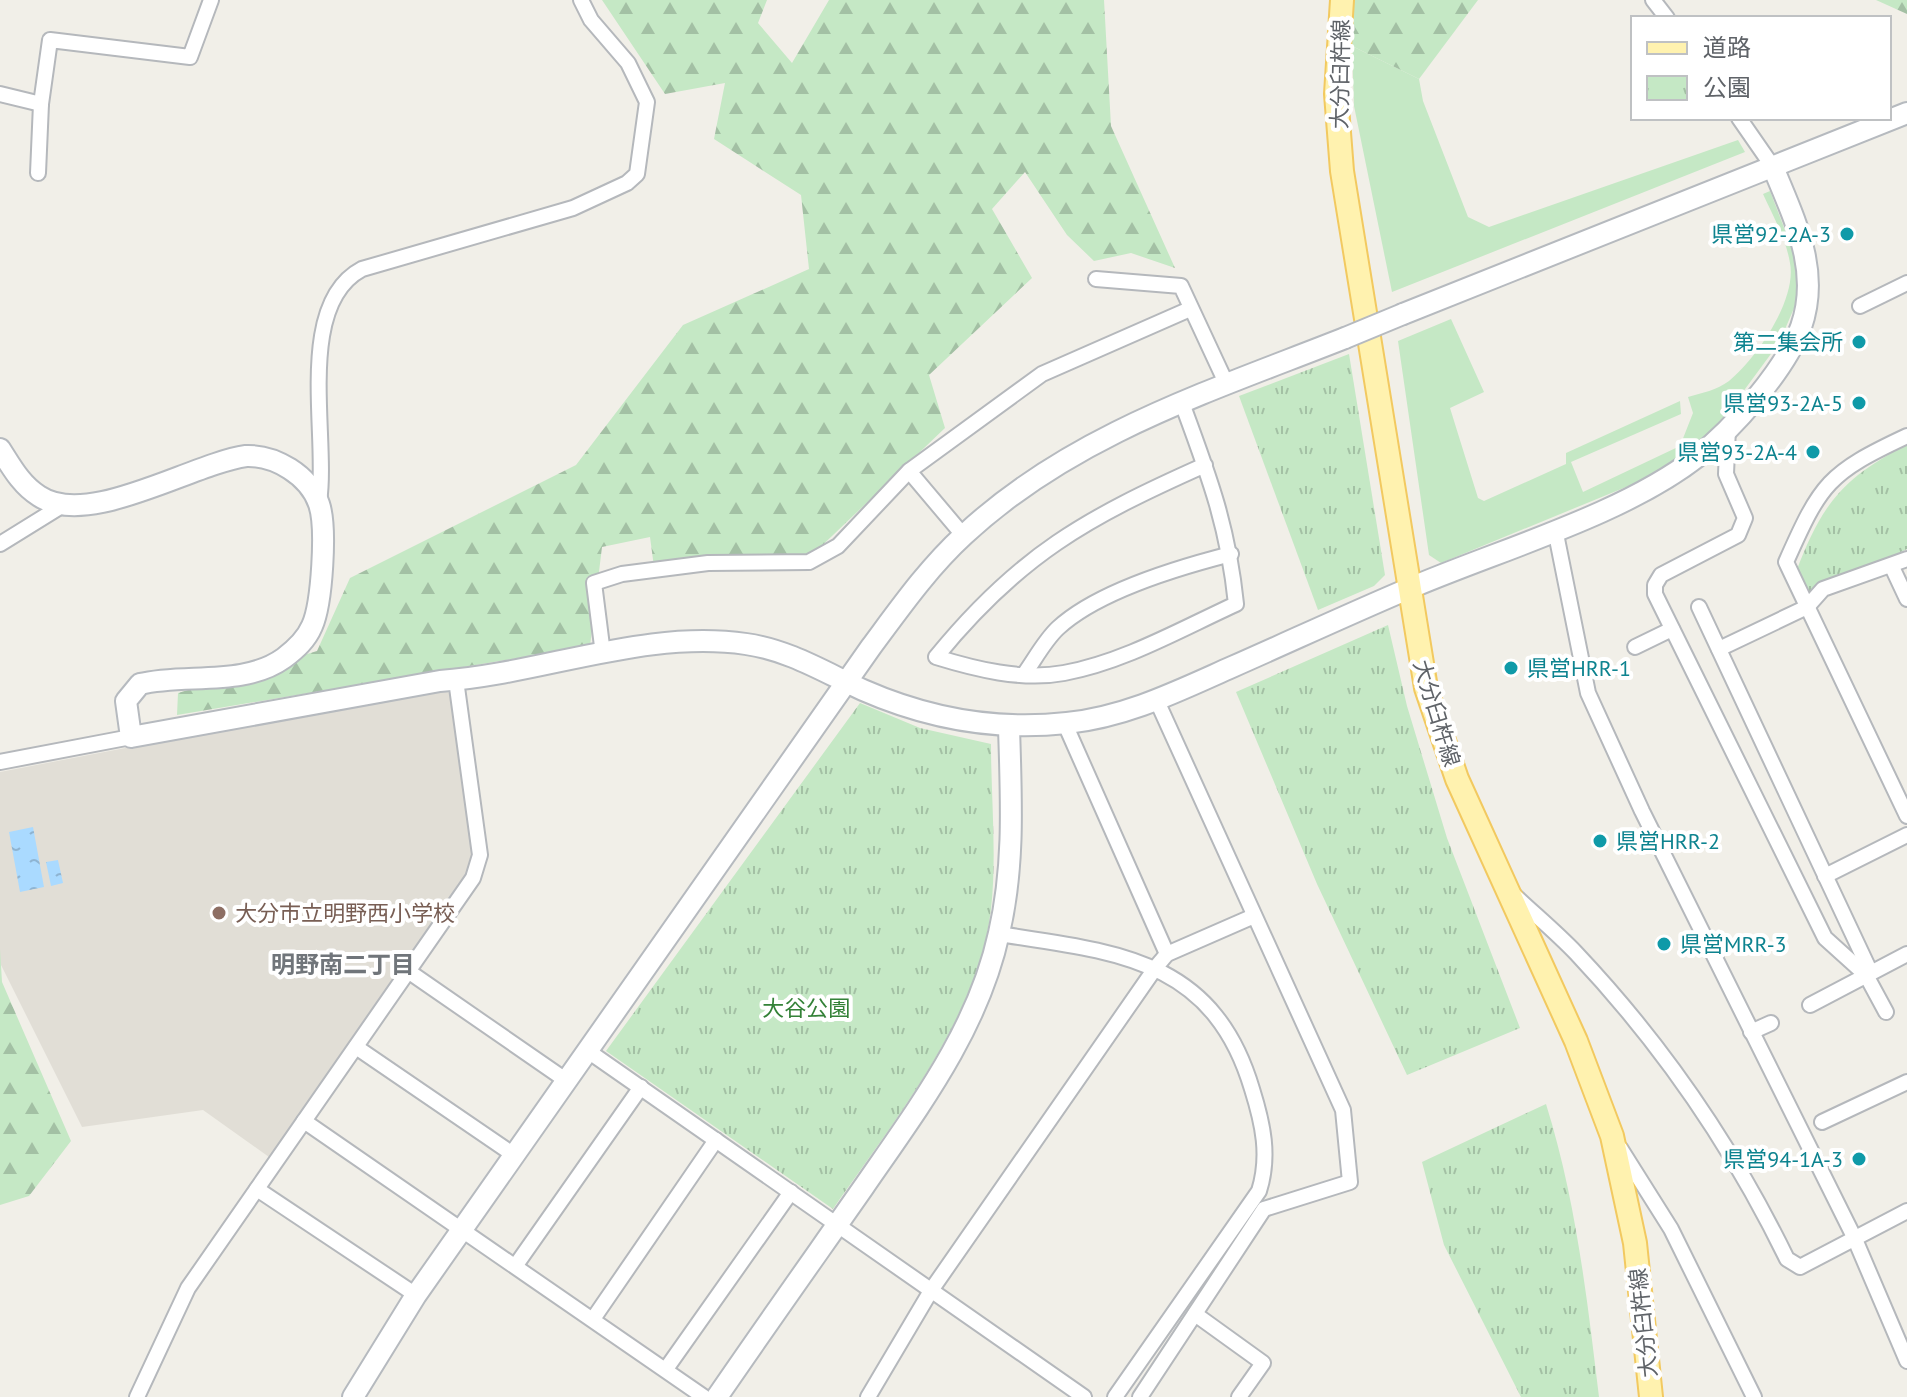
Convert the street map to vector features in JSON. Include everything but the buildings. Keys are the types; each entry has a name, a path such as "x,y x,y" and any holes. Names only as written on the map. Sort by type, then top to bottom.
{"main road":[{"name":"大分臼杵線","path":"1342,0 1336,94 1342,171 1421,663 1434,716 1457,779 1597,1090 1612,1136 1635,1243 1651,1397"}],"street":[{"path":"38,173 41,104 50,40 190,57 211,0"},
{"path":"131,737 126,701 140,684 259,671 301,645 313,626 319,596 322,519 319,502 323,473 319,359 328,308 342,284 362,269 573,208 627,183 637,174 647,102 628,63 591,20 581,0"},
{"path":"1653,0 1665,16"},
{"path":"0,94 41,104"},
{"path":"0,762 456,680 488,678 603,654 696,642 745,644 787,654 848,683 918,710 1009,727 1065,724 1120,713 1157,701 1409,589 1616,504 1675,472 1728,428 1789,351 1808,303 1809,263 1773,167 1740,120"},
{"path":"353,1397 416,1295 913,590 963,535 1058,462 1120,429 1890,120"},
{"path":"1096,279 1181,286 1227,385"},
{"path":"1860,306 1907,283"},
{"path":"603,654 594,583 622,574 708,563 809,562 838,546 909,471 1042,374 1190,309"},
{"path":"1182,403 1205,465 1221,510 1231,554 1236,604 1101,663 1062,674 976,669 936,657 973,611 1014,572 1057,540 1111,509 1205,465"},
{"path":"1728,428 1726,474 1745,518 1738,535 1661,575 1655,585 1655,594 1825,938 1868,973"},
{"path":"1907,436 1850,465 1830,480 1818,495 1786,562 1907,816"},
{"path":"0,449 27,487 41,498 63,505 96,504 234,458 260,456 297,475 319,502"},
{"path":"909,471 963,535"},
{"path":"0,544 63,505"},
{"path":"1555,529 1588,693 1751,1032 1854,1237 1907,1361"},
{"path":"1025,673 1058,628 1100,601 1170,570 1231,554"},
{"path":"1719,649 1807,607 1823,589 1892,567 1907,559"},
{"path":"1892,567 1907,599"},
{"path":"1699,607 1886,1012"},
{"path":"1635,647 1672,629"},
{"path":"137,1397 188,1288 473,878 479,860 456,680"},
{"path":"1115,1397 1258,1206 1350,1182 1343,1110 1157,701"},
{"path":"1065,724 1167,954"},
{"path":"717,1397 953,1053 978,1001 999,934 1012,847 1009,727"},
{"path":"1825,876 1907,835"},
{"path":"1504,881 1615,997 1724,1141 1787,1259 1800,1267 1907,1211"},
{"path":"868,1397 932,1289 1156,967 1167,954 1254,916"},
{"path":"999,934 1093,951 1156,967 1195,992 1220,1021 1248,1074 1265,1148 1264,1177 1258,1206 1195,1314 1140,1397"},
{"path":"1810,1005 1907,954"},
{"path":"408,971 567,1081"},
{"path":"1751,1032 1771,1023"},
{"path":"356,1047 514,1155"},
{"path":"588,1051 1084,1397"},
{"path":"1822,1122 1907,1082"},
{"path":"516,1265 641,1087"},
{"path":"304,1121 704,1397"},
{"path":"1612,1136 1671,1229 1754,1397"},
{"path":"593,1319 716,1140"},
{"path":"257,1189 416,1295"},
{"path":"666,1369 791,1192"},
{"path":"1195,1314 1263,1363 1239,1397"}],"shaded area":[{"name":"大分市立明野西小学校","path":"443,687 450,694 474,862 269,1157 203,1110 82,1127 0,963 0,772"}],"green space":[{"path":"602,0 767,0 758,23 792,63 829,0 1104,0 1111,126 1175,268 1131,253 1094,261 1067,235 1025,172 992,209 1032,278 929,375 945,428 809,558 654,567 650,537 602,547 590,646 177,715 178,693 317,651 350,578 576,465 683,325 809,269 801,195 714,139 725,83 665,94"},
{"path":"1352,0 1478,0 1419,79 1352,46"},
{"path":"1876,0 1907,0 1907,14"},
{"path":"1352,46 1419,79 1423,101 1468,217 1489,227 1738,140 1745,152 1392,292 1354,106"},
{"path":"1770,191 1793,251 1798,288 1795,306 1779,343 1717,427 1694,449 1648,478 1441,563 1429,555 1398,341 1451,319 1484,392 1450,408 1478,498 1484,501 1566,464 1566,453 1680,401 1681,414 1571,462 1583,492 1680,446 1693,413 1688,397 1729,381 1751,358 1772,328 1787,294 1790,263 1786,245 1763,194"},
{"path":"1349,354 1385,575 1374,586 1318,610 1239,396"},
{"path":"1907,445 1907,549 1818,592 1808,592 1796,572 1825,511 1837,495 1866,469"},
{"path":"1388,625 1407,706 1447,838 1520,1028 1407,1075 1317,884 1236,692"},
{"name":"大谷公園","path":"860,703 920,728 991,744 993,889 983,949 970,989 952,1028 906,1104 833,1209 606,1051"},
{"path":"0,949 2,982 71,1141 29,1196 0,1205"},
{"path":"1546,1104 1573,1213 1599,1397 1521,1397 1444,1245 1422,1162"}],"water":[{"path":"33,827 44,887 20,892 9,832"},
{"path":"58,860 63,883 51,886 46,862"}],"place":[{"name":"県営92-2A-3","path":"1847,234"},
{"name":"第二集会所","path":"1859,342"},
{"name":"県営93-2A-5","path":"1859,403"},
{"name":"県営93-2A-4","path":"1813,452"},
{"name":"県営HRR-1","path":"1511,668"},
{"name":"県営HRR-2","path":"1600,841"},
{"name":"大分市立明野西小学校","path":"219,913"},
{"name":"県営MRR-3","path":"1664,944"},
{"name":"県営94-1A-3","path":"1859,1159"}],"district":[{"name":"明野南二丁目","path":"343,964"}]}
